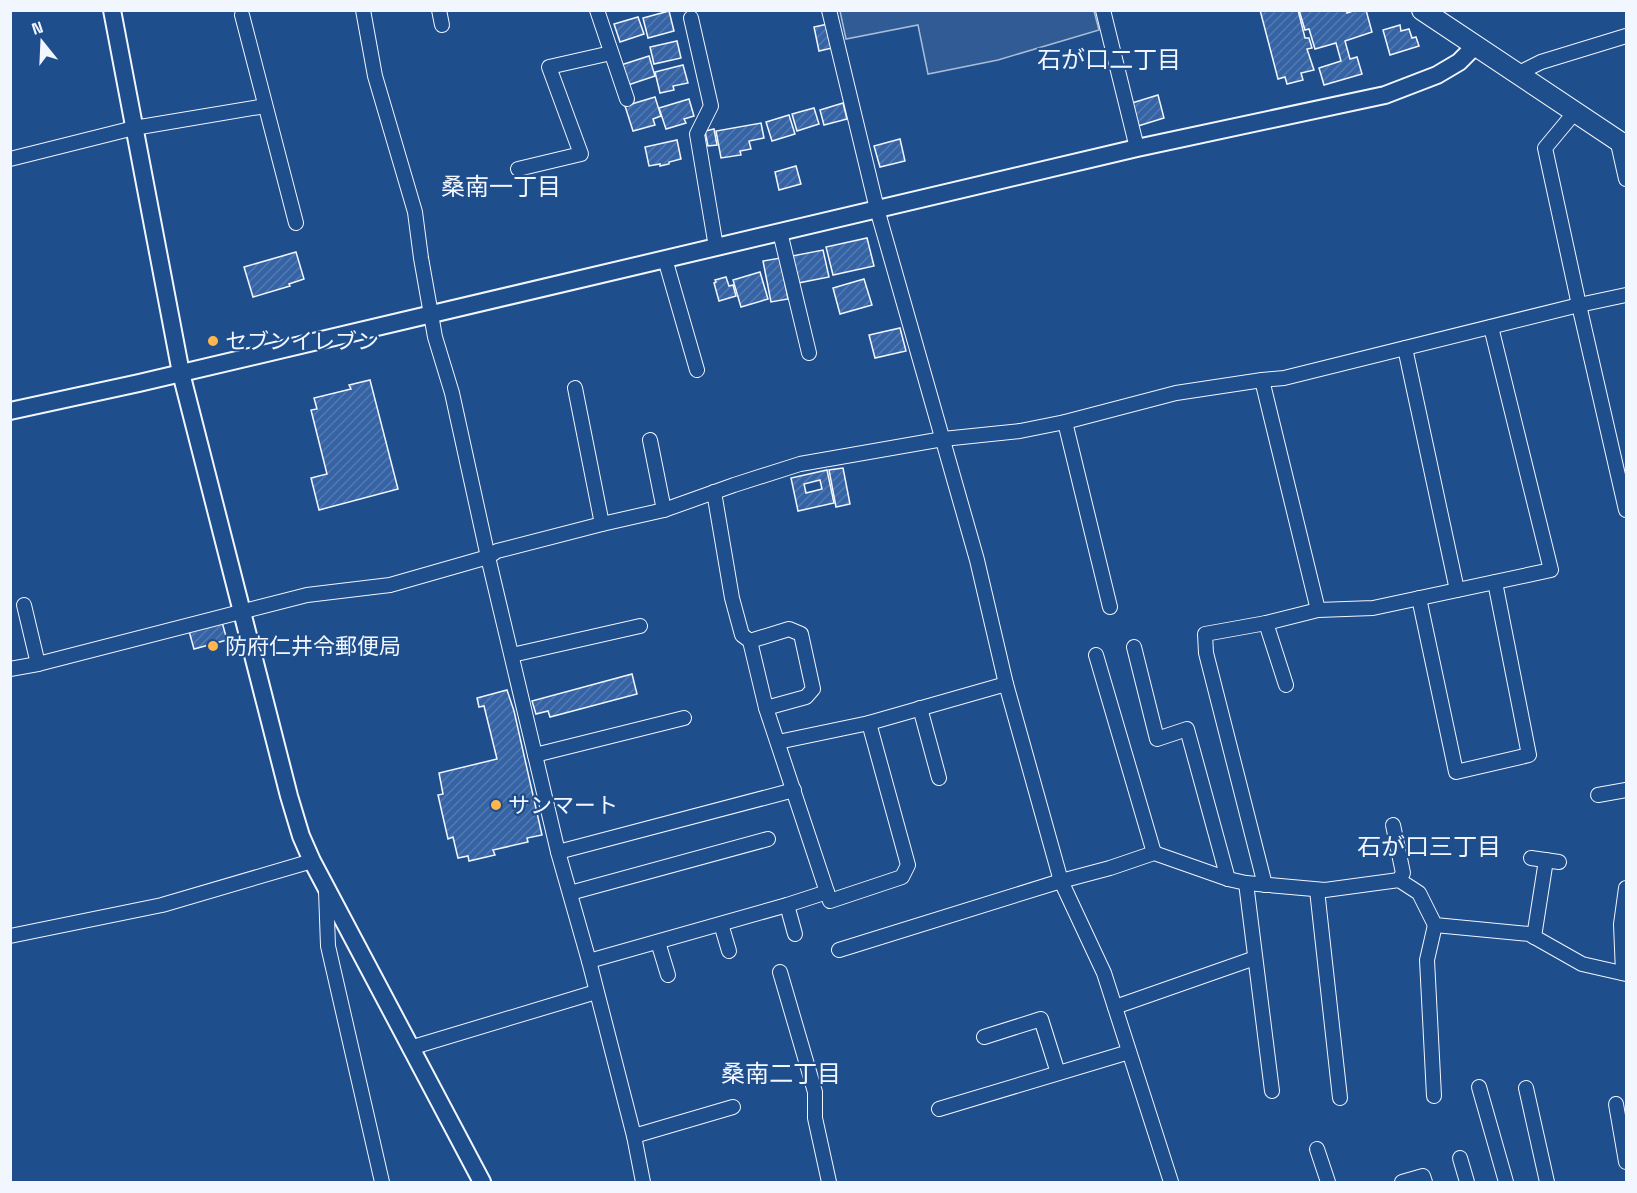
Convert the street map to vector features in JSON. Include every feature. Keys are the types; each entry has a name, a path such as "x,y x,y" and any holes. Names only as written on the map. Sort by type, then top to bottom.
{"main road":[{"path":"1422,10 1622,142"}],"street":[{"path":"112,10 181,373 301,836 312,861 482,1182"},
{"path":"363,10 375,75 415,212 435,337 452,393 488,557 558,852 589,961 634,1136 643,1182"},
{"path":"439,10 442,25"},
{"path":"597,10 627,99"},
{"path":"830,10 877,209 977,560 1006,684 1060,881 1104,973 1171,1182"},
{"path":"1103,10 1137,148"},
{"path":"242,15 296,223"},
{"path":"691,18 711,106 697,134 716,247"},
{"path":"1517,74 1540,62 1626,36"},
{"path":"10,411 181,373 1137,148 1385,95 1437,75 1459,62 1475,45"},
{"path":"518,169 581,154 549,67 611,53"},
{"path":"10,159 134,128 266,106"},
{"path":"1575,112 1545,148 1626,510"},
{"path":"1622,142 1626,180"},
{"path":"780,232 808,353"},
{"path":"665,259 697,370"},
{"path":"10,669 38,664 307,596 390,585 488,557 497,550 664,510 800,464 943,439 1020,431 1065,422 1176,393 1284,378 1579,305 1626,296"},
{"path":"1265,885 1206,653 1204,634 1266,623 1318,610 1372,608 1551,570 1491,327"},
{"path":"1406,348 1457,590"},
{"path":"1262,380 1318,610"},
{"path":"574,388 602,524"},
{"path":"1065,422 1110,607"},
{"path":"650,440 664,510"},
{"path":"714,492 732,598 742,635 750,641 766,708 830,901 902,877 908,865 869,723"},
{"path":"1419,598 1456,772 1529,755 1495,582"},
{"path":"24,605 38,664"},
{"path":"1266,623 1286,685"},
{"path":"512,655 640,626"},
{"path":"750,641 789,629 801,634 813,689 806,697 766,708"},
{"path":"1134,647 1157,739 1187,729 1228,879"},
{"path":"1096,655 1154,853"},
{"path":"778,742 869,723 1006,684"},
{"path":"920,708 939,778"},
{"path":"536,755 684,718"},
{"path":"558,852 794,790"},
{"path":"1598,795 1626,790"},
{"path":"1393,825 1403,873 1399,880"},
{"path":"570,893 768,839"},
{"path":"839,950 1154,853 1246,883 1325,890 1399,880 1419,894 1435,925 1427,960 1434,1096"},
{"path":"1531,858 1552,861 1534,937"},
{"path":"10,936 162,905 312,861"},
{"path":"1246,883 1272,1090"},
{"path":"326,887 328,946 382,1182"},
{"path":"1435,925 1529,934 1582,964 1625,973 1621,924 1626,888"},
{"path":"1317,890 1340,1098"},
{"path":"589,961 827,892"},
{"path":"787,905 795,934"},
{"path":"721,924 729,951"},
{"path":"658,942 668,975"},
{"path":"1114,1007 1255,958"},
{"path":"780,972 815,1092 815,1118 829,1182"},
{"path":"410,1048 596,992"},
{"path":"984,1037 1041,1019 1058,1073"},
{"path":"939,1110 1129,1052"},
{"path":"1479,1088 1506,1182"},
{"path":"1526,1088 1547,1182"},
{"path":"1616,1104 1626,1162"},
{"path":"634,1136 733,1107"},
{"path":"1317,1149 1328,1182"},
{"path":"1460,1158 1467,1182"},
{"path":"1402,1182 1423,1176 1425,1182"}],"shaded area":[{"path":"840,11 1094,11 1099,30 998,60 928,74 918,25 846,39"}],"building":[{"path":"1260,10 1298,10 1305,38 1309,38 1312,48 1307,49 1314,70 1301,73 1303,80 1287,84 1285,77 1278,79"},
{"path":"1299,10 1346,10 1347,13 1366,10 1372,32 1345,41 1350,59 1357,57 1362,74 1324,85 1319,68 1341,61 1336,43 1315,49 1309,29 1305,30"},
{"path":"669,11 674,31 648,38 643,18"},
{"path":"638,17 644,34 620,42 614,24"},
{"path":"828,24 832,48 819,51 814,27"},
{"path":"1400,25 1401,31 1409,29 1412,38 1416,37 1419,46 1390,55 1383,30"},
{"path":"677,41 681,58 654,64 650,47"},
{"path":"649,56 655,76 628,85 621,65"},
{"path":"683,65 688,83 673,86 674,90 660,93 655,72"},
{"path":"1158,95 1164,118 1138,126 1132,103"},
{"path":"655,97 661,116 653,119 655,125 633,131 625,106"},
{"path":"689,99 694,116 684,119 686,123 666,129 659,108"},
{"path":"843,103 847,119 824,125 820,110"},
{"path":"814,108 819,124 797,131 792,114"},
{"path":"789,115 795,134 772,141 766,122"},
{"path":"761,123 764,138 749,141 751,149 740,151 741,155 721,158 716,131"},
{"path":"714,129 717,145 708,146 705,131"},
{"path":"900,139 905,161 880,167 874,146"},
{"path":"677,140 681,159 660,166 660,164 649,166 645,147"},
{"path":"796,166 801,184 779,190 775,172"},
{"path":"867,238 874,266 833,275 826,247"},
{"path":"823,250 829,277 798,283 792,256"},
{"path":"296,252 304,279 289,284 290,286 253,297 244,267"},
{"path":"780,258 788,299 771,302 763,261"},
{"path":"760,272 768,299 741,307 733,280"},
{"path":"726,277 729,286 733,285 736,296 719,301 714,283 715,280"},
{"path":"864,279 872,305 840,314 833,288"},
{"path":"900,328 906,351 875,358 869,335"},
{"path":"370,380 398,489 319,510 311,478 327,474 311,410 317,409 314,398 351,389 349,385"},
{"path":"843,468 850,504 836,507 829,470"},
{"path":"827,470 834,503 798,511 791,478","holes":["820,480 822,489 806,493 804,484"]},
{"path":"222,622 227,640 194,649 189,631"},
{"path":"632,674 637,694 550,717 548,711 536,714 532,701"},
{"path":"507,690 514,711 542,835 527,838 528,842 493,850 495,855 469,861 468,856 458,858 453,837 448,839 438,795 443,794 439,773 497,759 484,706 479,707 477,698"}],"place":[{"name":"セブンイレブン","path":"213,341"},
{"name":"防府仁井令郵便局","path":"213,646"},
{"name":"サンマート","path":"496,805"}],"district":[{"name":"石が口二丁目","path":"1109,59"},
{"name":"桑南一丁目","path":"501,186"},
{"name":"石が口三丁目","path":"1429,846"},
{"name":"桑南二丁目","path":"781,1073"}]}
